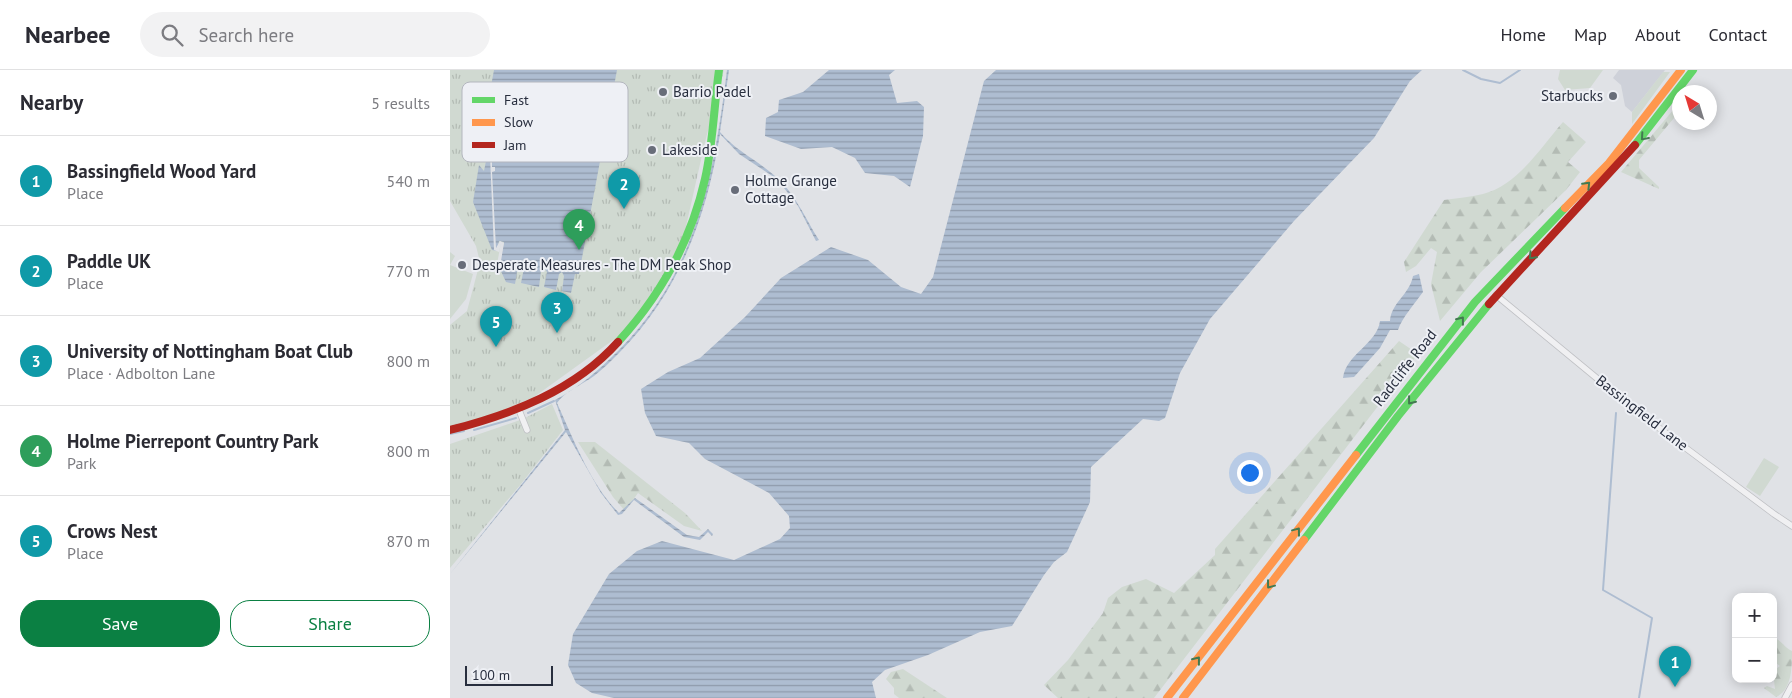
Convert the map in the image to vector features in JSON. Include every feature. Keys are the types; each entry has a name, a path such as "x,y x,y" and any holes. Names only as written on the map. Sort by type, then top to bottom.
{"main road":[{"path":"450,430 519,410 569,385 610,352 639,322 668,278 684,245 701,192 719,70"},
{"name":"Radcliffe Road","path":"1167,698 1475,302 1496,277 1609,163 1681,70"},
{"name":"Radcliffe Road","path":"1183,698 1435,370 1496,295 1617,168 1658,121 1693,70"}],"street":[{"name":"Bassingfield Lane","path":"1496,295 1639,413 1792,526"},
{"path":"519,410 527,430"},
{"path":"1785,698 1792,685"}],"shaded area":[{"path":"1619,70 1665,70 1632,112 1625,106 1621,85 1613,78"}],"green space":[{"path":"450,70 724,70 705,142 680,253 634,325 534,397 487,417 450,428 450,325 467,311 480,262 476,246 450,201"},
{"path":"1560,70 1603,70 1590,88 1565,90 1558,79"},
{"path":"1663,72 1670,72 1632,124 1632,112"},
{"path":"1672,111 1672,120 1639,160 1639,168 1659,189 1621,172"},
{"path":"1563,122 1586,142 1568,162 1580,172 1566,190 1481,272 1440,321 1431,284 1437,252 1431,248 1416,266 1406,272 1404,262 1444,200 1483,194 1507,182 1528,164"},
{"path":"450,252 455,256 450,265"},
{"path":"450,265 473,274 466,299 450,319"},
{"path":"1399,341 1418,354 1154,698 1058,698 1044,685 1068,660 1103,613 1108,598 1122,587 1146,579 1174,593 1215,555 1215,549"},
{"path":"552,404 563,430 521,484 450,568 450,444 523,419"},
{"path":"578,442 595,442 685,513 702,531 684,526 638,493 625,511 613,497"},
{"path":"1764,458 1779,467 1760,496 1746,487"},
{"path":"1777,639 1792,651 1788,684 1781,694 1776,697 1764,688 1767,686 1775,689 1777,668 1780,666 1777,664"},
{"path":"903,669 947,698 899,698 894,694 894,688 886,679 891,672"}],"water":[{"path":"494,70 617,70 615,82 492,82"},
{"path":"727,70 729,70 720,132 733,145 768,170 782,183 794,198 819,240 816,241 798,206 777,179 739,154 720,134 707,194 698,224 674,279 640,330 604,368 575,388 611,358 645,321 666,289 683,256 697,221 707,185 722,109"},
{"path":"829,70 895,70 889,75 897,103 917,101 924,107 923,136 910,187 894,176 865,173 855,158 832,147 801,149 765,136 766,118 778,112 779,100 803,92"},
{"path":"996,70 1422,70 1410,81 1374,138 1294,221 1210,319 1180,373 1165,418 1159,421 1143,419 1091,467 1090,502 1067,552 1054,562 1044,575 1012,626 980,632 928,655 885,670 872,682 876,698 614,698 592,693 576,683 568,665 573,634 609,574 637,551 662,541 734,560 780,539 790,528 789,516 769,493 705,459 689,443 656,436 645,413 641,389 668,372 700,358 745,317 781,278 831,247 868,260 901,287 921,294 933,277 984,81"},
{"path":"486,162 600,162 579,274 575,274 571,293 562,291 564,276 562,272 559,274 556,290 544,287 547,272 545,269 541,271 539,287 521,283 524,268 521,265 518,266 515,284 506,282 499,267 504,242 499,241 497,251 492,250 473,202 479,165 484,171"},
{"path":"1419,274 1423,292 1398,330 1390,330 1380,348 1354,377 1343,378 1350,362 1368,343 1378,329 1380,321 1390,321 1394,309 1408,288 1413,276"},
{"path":"568,392 557,403 591,475 599,489 619,513 635,498 687,535 699,537 708,529 713,534 712,536 708,532 700,540 684,537 634,500 622,514 618,515 601,493 566,432 450,574 565,430 555,400"}],"pier":[{"path":"490,162 492,162 492,167 495,167 495,171 492,172 496,248 500,241 504,243 500,267 497,264 501,243 499,252 494,250"}],"waterway":[{"path":"1463,70 1481,79 1500,83 1520,70"},
{"path":"528,413 554,401"},
{"path":"1616,413 1603,590 1652,618 1639,698"},
{"path":"474,430 516,418"},
{"path":"450,434 464,431"}],"traffic: fast":[{"path":"618,342 660,287 672,267 691,224 708,166 719,70"},
{"path":"1635,145 1693,70"},
{"path":"1356,455 1475,302 1565,208"},
{"path":"1304,540 1398,416 1489,304"}],"traffic: slow":[{"path":"1565,208 1609,163 1681,70"},
{"path":"1167,698 1356,455"},
{"path":"1183,698 1304,540"}],"traffic: jam":[{"path":"1489,304 1635,145"},
{"path":"450,430 519,408 541,398 582,374 618,342"}],"place":[{"name":"Barrio Padel","path":"663,92"},
{"name":"Starbucks","path":"1613,96"},
{"name":"Lakeside","path":"652,150"},
{"name":"Holme Grange Cottage","path":"735,190"},
{"name":"Paddle UK","path":"624,209"},
{"name":"Holme Pierrepont Country Park","path":"579,250"},
{"name":"Desperate Measures - The DM Peak Shop","path":"462,265"},
{"name":"University of Nottingham Boat Club","path":"557,333"},
{"name":"Crows Nest","path":"496,347"},
{"name":"Bassingfield Wood Yard","path":"1675,687"}]}
